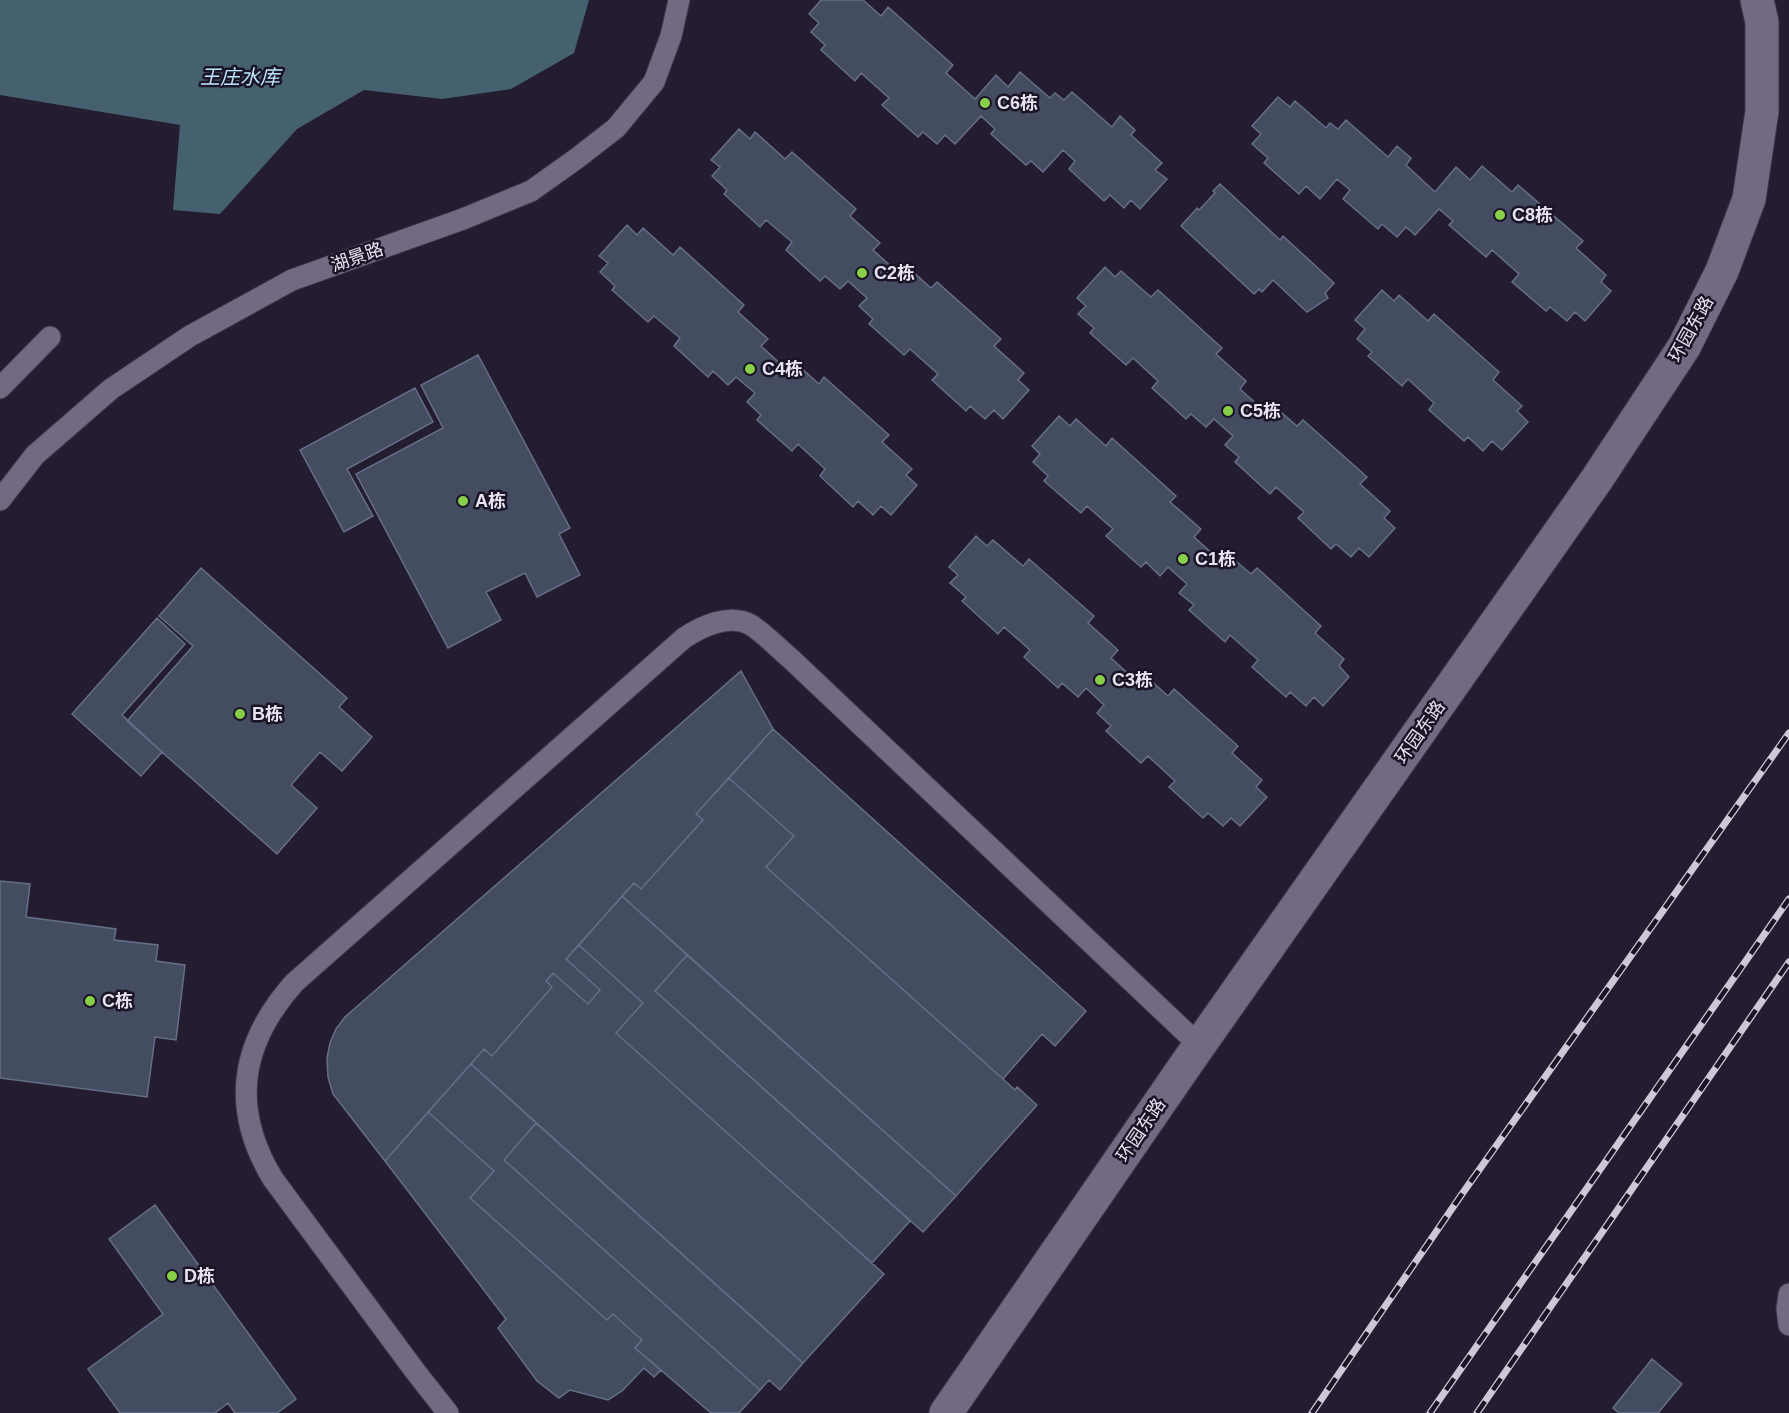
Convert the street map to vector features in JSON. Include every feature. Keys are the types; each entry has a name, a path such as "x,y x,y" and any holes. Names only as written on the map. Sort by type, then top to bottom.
{"street":[{"name":"环园东路","path":"946,1413 1199,1045 1570,518 1684,347 1722,271 1749,199 1762,111 1761,22 1757,0"}],"lane":[{"name":"湖景路","path":"0,500 35,455 111,389 190,336 292,280 463,219 531,191 576,159 616,128 654,82 671,36 679,0"},
{"path":"0,388 50,337"},
{"path":"448,1413 308,1227 261,1159 252,1137 247,1113 248,1066 255,1042 265,1020 294,983 666,653 698,628 714,622 732,621 750,624 800,667 1199,1045"},
{"path":"1789,1294 1786,1309 1789,1326"}],"water":[{"name":"王庄水库","path":"0,0 589,0 574,53 511,89 442,99 364,90 297,129 220,214 173,210 180,125 0,95"}],"building":[{"name":"C6栋","path":"821,0 863,0 881,16 888,7 953,65 946,73 975,99 996,75 1008,87 1020,72 1050,98 1055,93 1064,100 1072,92 1112,127 1120,116 1135,130 1131,135 1162,163 1155,170 1167,179 1140,209 1131,200 1124,208 1110,195 1104,201 1069,169 1075,161 1063,150 1043,172 1031,161 1026,165 991,134 995,129 981,116 955,144 945,135 937,144 923,132 918,137 882,105 889,98 861,73 855,81 821,50 825,45 811,32 819,23 809,14"},
{"name":"C8栋","path":"1278,97 1290,107 1295,101 1326,128 1330,123 1338,129 1346,120 1388,157 1397,146 1411,158 1406,165 1435,192 1456,167 1470,180 1482,166 1512,192 1518,185 1583,241 1576,248 1606,275 1601,282 1611,291 1585,321 1575,312 1567,321 1550,307 1546,311 1512,282 1519,274 1492,250 1486,257 1449,225 1453,221 1439,209 1415,235 1406,227 1397,237 1382,224 1378,229 1343,199 1350,190 1337,179 1320,199 1306,186 1299,194 1264,163 1268,158 1252,144 1261,134 1252,126"},
{"name":"C2栋","path":"739,129 750,139 755,132 785,159 792,152 856,209 850,216 880,243 873,250 895,270 902,262 931,288 937,282 1001,339 994,346 1024,373 1018,380 1029,390 1003,419 994,410 985,419 970,406 966,411 932,380 938,374 910,349 904,355 869,324 873,319 859,306 867,298 848,281 840,289 825,276 820,281 786,250 792,242 766,220 760,227 724,194 727,190 712,176 720,167 711,160"},
{"path":"1220,184 1280,240 1283,236 1334,283 1325,293 1328,298 1307,312 1273,280 1262,292 1259,289 1254,294 1181,226 1215,193 1213,191"},
{"name":"C4栋","path":"627,225 637,235 643,228 673,255 680,247 744,305 738,312 768,339 761,346 783,366 790,358 819,384 824,377 889,435 882,442 912,469 906,475 917,485 891,515 881,506 873,515 858,501 853,507 820,476 825,469 798,444 792,451 757,420 761,415 747,402 755,393 736,377 728,385 713,371 708,377 674,346 680,338 654,316 648,322 612,290 615,286 600,272 608,263 599,256"},
{"name":"C5栋","path":"1105,267 1115,277 1121,271 1151,297 1158,290 1222,348 1216,354 1246,381 1240,389 1261,408 1268,401 1297,426 1303,420 1367,477 1360,484 1390,511 1384,518 1395,528 1369,557 1359,548 1351,557 1336,544 1331,549 1298,518 1304,512 1276,487 1270,494 1235,462 1239,457 1225,445 1233,436 1214,419 1206,427 1191,414 1186,419 1152,388 1158,381 1133,358 1126,365 1090,333 1094,328 1078,314 1086,306 1077,298"},
{"path":"1382,290 1394,301 1399,295 1428,321 1434,314 1499,372 1493,380 1522,406 1517,411 1528,422 1502,450 1492,441 1483,451 1468,437 1464,441 1429,410 1434,403 1408,379 1402,386 1368,356 1372,352 1357,339 1365,329 1355,320"},
{"name":"A栋","path":"478,355 570,528 559,534 580,575 537,597 525,573 486,592 501,620 448,648 356,474 443,428 421,385"},
{"path":"415,388 433,422 347,469 373,516 344,532 300,450"},
{"name":"C1栋","path":"1059,416 1070,426 1076,419 1106,446 1112,438 1176,496 1170,502 1201,529 1194,537 1216,557 1222,549 1251,574 1257,568 1321,626 1315,633 1344,659 1339,666 1349,677 1323,706 1314,697 1306,706 1290,692 1286,697 1252,667 1258,660 1230,635 1225,642 1189,610 1194,605 1179,593 1187,584 1168,567 1160,576 1146,562 1141,567 1106,536 1113,529 1087,506 1081,513 1044,481 1048,476 1033,462 1040,454 1032,446"},
{"name":"C3栋","path":"976,536 987,546 993,540 1023,566 1029,559 1094,616 1088,623 1118,650 1111,658 1133,678 1139,670 1168,696 1174,689 1238,746 1232,753 1262,780 1256,787 1267,797 1240,826 1231,818 1223,826 1208,813 1203,818 1169,787 1175,781 1148,756 1141,763 1106,731 1111,726 1097,713 1104,705 1086,688 1078,697 1062,683 1058,688 1024,657 1030,650 1004,627 998,634 962,601 966,597 950,583 958,575 949,567"},
{"name":"B栋","path":"201,568 347,698 339,707 372,737 342,771 320,752 291,785 317,808 277,854 127,721 193,646 159,616"},
{"path":"157,618 185,644 122,715 162,752 141,776 72,714"},
{"path":"741,671 773,729 696,814 703,820 641,889 634,883 566,959 600,990 588,1004 553,973 546,981 552,987 492,1056 484,1049 385,1161 333,1094 328,1077 327,1058 336,1029 345,1017"},
{"path":"773,729 1086,1011 1055,1046 1042,1034 1003,1079 766,867 794,836 729,778"},
{"path":"729,778 794,836 766,867 1015,1090 1017,1087 1037,1105 956,1196 622,896 634,883 641,889 703,820 696,814"},
{"name":"C栋","path":"0,881 30,884 26,917 116,929 114,940 158,945 156,961 185,965 176,1040 155,1037 147,1097 0,1078"},
{"path":"622,896 687,955 655,991 910,1221 872,1263 616,1033 643,1003 579,945"},
{"path":"579,945 643,1003 616,1033 884,1274 803,1363 471,1064 484,1049 492,1056 552,987 546,981 553,973 588,1004 600,990 566,959"},
{"path":"687,955 956,1196 923,1232 655,991"},
{"path":"471,1064 536,1123 504,1160 760,1390 739,1413 711,1413 635,1348 642,1340 613,1314 607,1320 470,1198 494,1171 428,1112"},
{"path":"428,1112 494,1171 470,1198 607,1320 613,1314 642,1340 635,1348 661,1370 654,1377 644,1368 622,1391 608,1400 570,1390 559,1398 537,1381 498,1328 506,1319 385,1161"},
{"path":"536,1123 803,1363 780,1390 769,1380 760,1390 504,1160"},
{"name":"D栋","path":"155,1205 296,1399 277,1413 235,1413 228,1403 215,1413 120,1413 88,1369 163,1314 109,1239"},
{"path":"1652,1359 1682,1384 1658,1413 1619,1413 1613,1408"}],"railway":[{"path":"1312,1413 1462,1194 1789,733"},
{"path":"1430,1413 1789,899"},
{"path":"1477,1413 1789,962"}],"place":[{"name":"C6栋","path":"985,103"},
{"name":"C8栋","path":"1500,215"},
{"name":"C2栋","path":"862,273"},
{"name":"C4栋","path":"750,369"},
{"name":"C5栋","path":"1228,411"},
{"name":"A栋","path":"463,501"},
{"name":"C1栋","path":"1183,559"},
{"name":"C3栋","path":"1100,680"},
{"name":"B栋","path":"240,714"},
{"name":"C栋","path":"90,1001"},
{"name":"D栋","path":"172,1276"}]}
